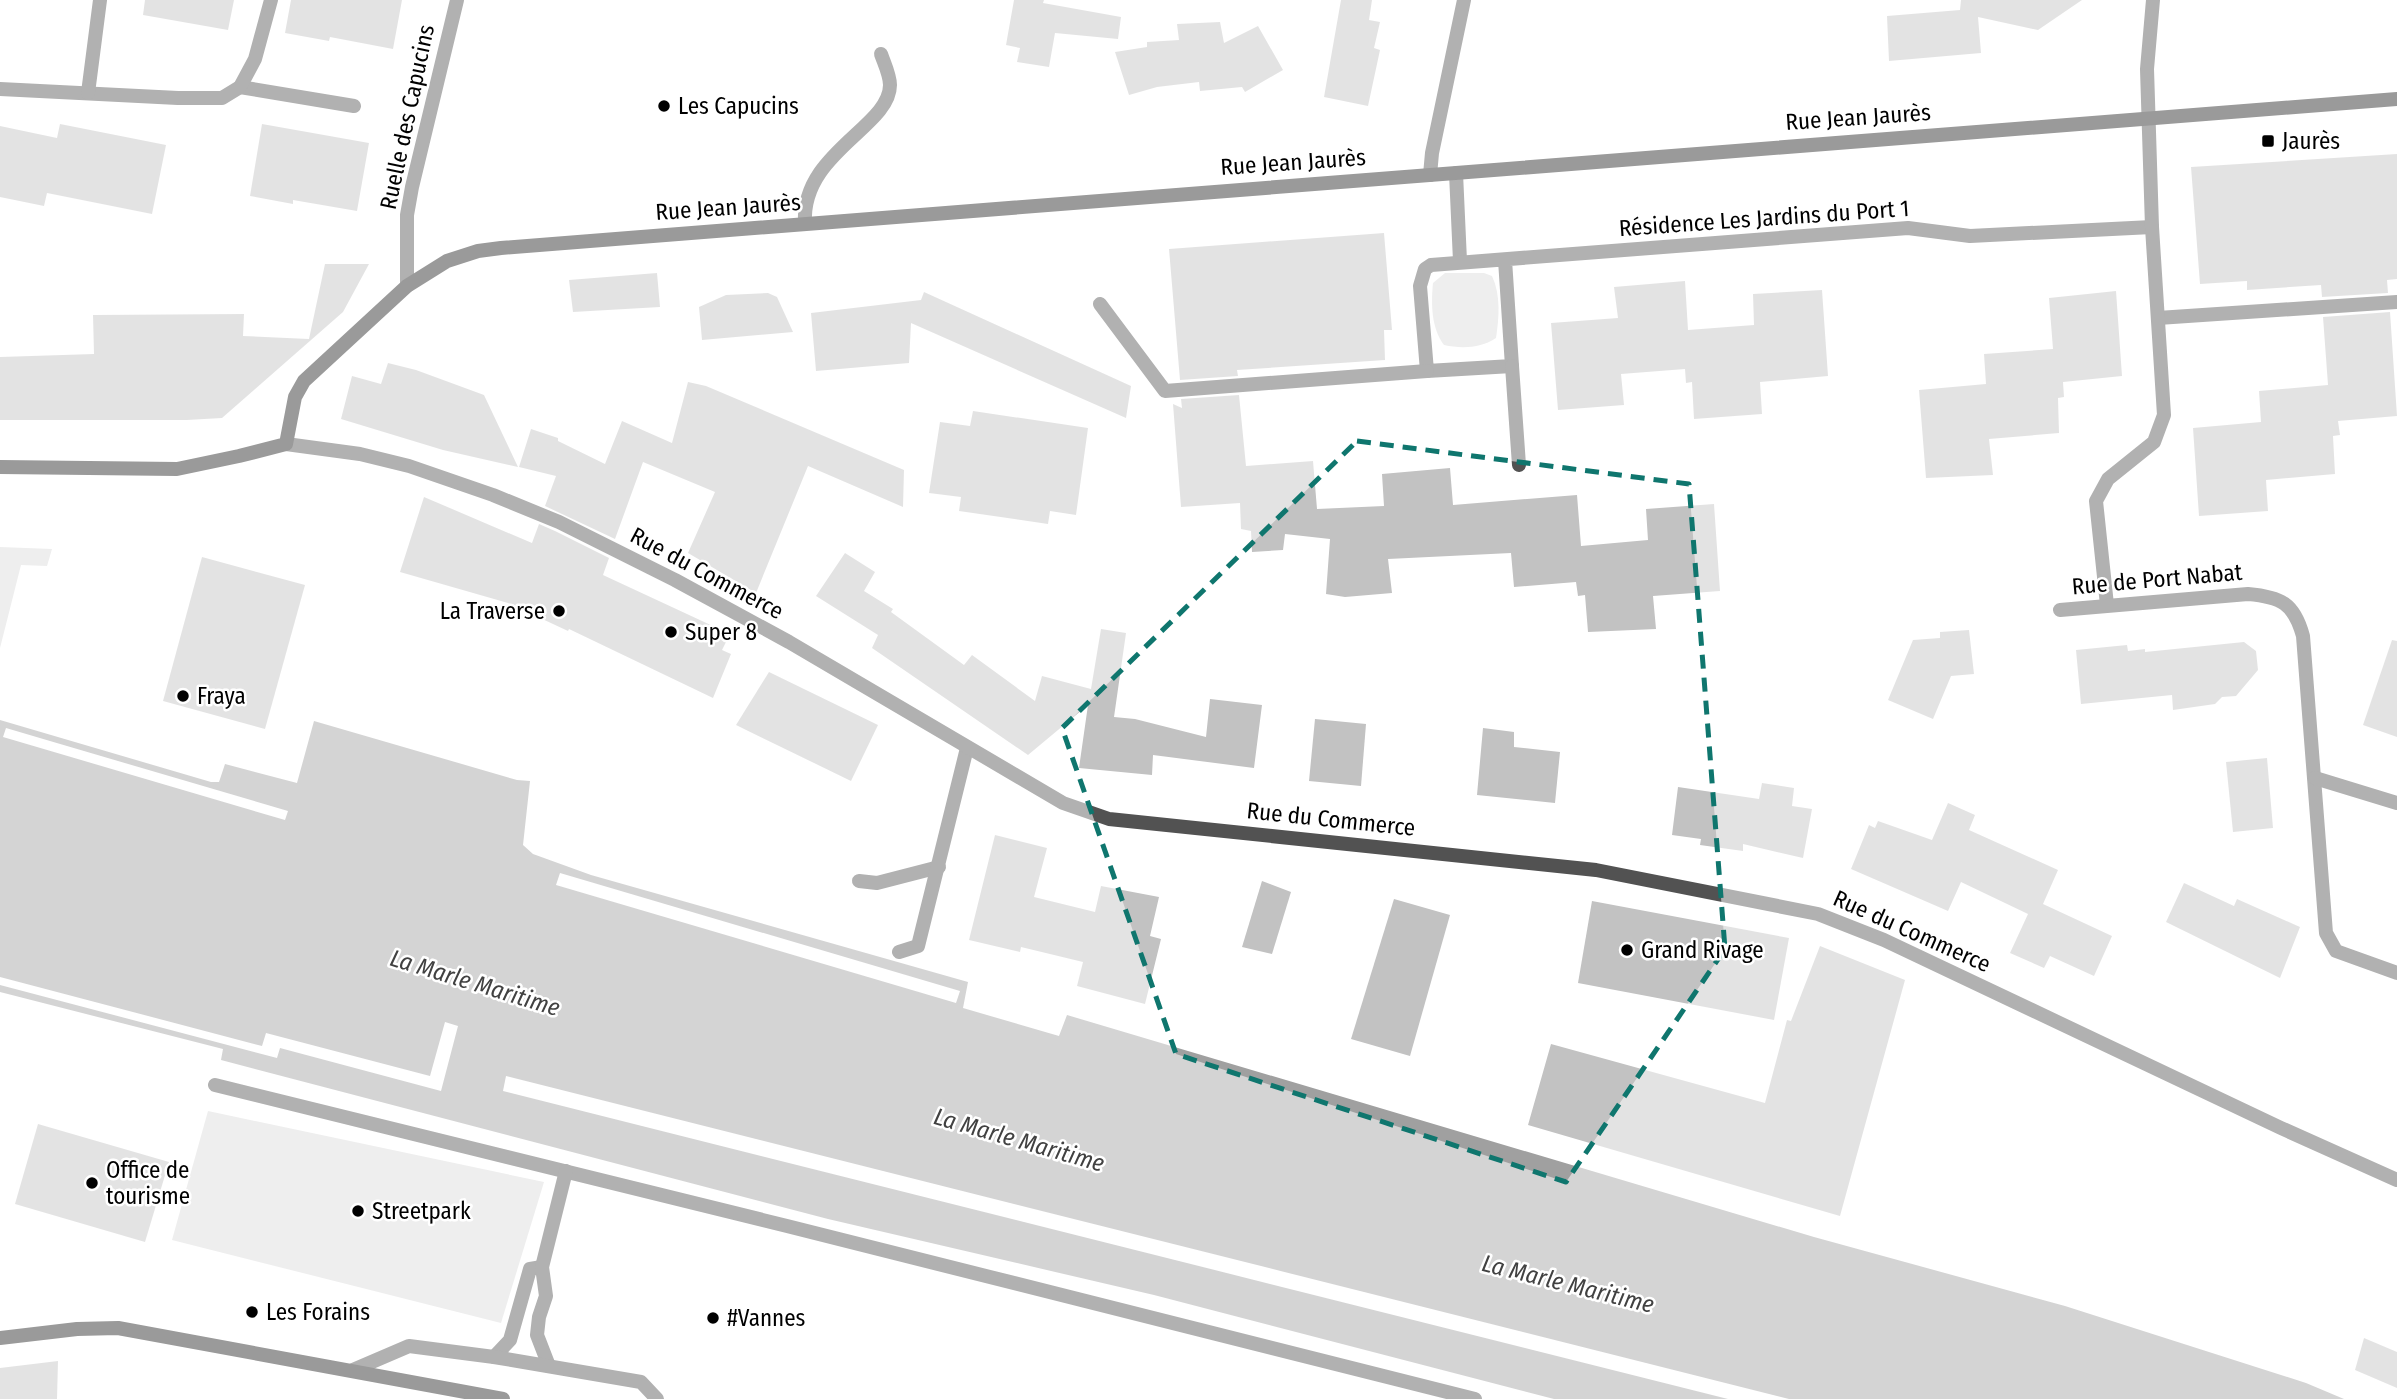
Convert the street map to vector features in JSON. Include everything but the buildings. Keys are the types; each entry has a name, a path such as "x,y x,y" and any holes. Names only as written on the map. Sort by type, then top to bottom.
{"main road":[{"name":"Rue Jean Jaurès","path":"286,444 295,397 304,381 407,286 447,261 478,251 1798,144 2397,99"},
{"path":"0,467 177,468 286,444"},
{"path":"0,1338 78,1329 118,1328 503,1399"}],"street":[{"path":"88,93 100,0"},
{"path":"0,89 222,98 240,87 255,59 271,0"},
{"name":"Ruelle des Capucins","path":"407,286 407,215 457,0"},
{"path":"1430,175 1432,153 1464,0"},
{"path":"2107,605 2096,501 2108,480 2154,442 2164,415 2152,227 2147,69 2152,0"},
{"path":"805,223 804,208 826,162 887,100 891,84 881,54"},
{"path":"240,87 354,106"},
{"path":"1455,173 1460,261"},
{"name":"Résidence Les Jardins du Port 1","path":"1427,370 1420,286 1425,269 1432,265 1908,228 1969,236 2152,227"},
{"path":"1505,260 1519,465"},
{"path":"2158,318 2397,302"},
{"path":"1100,304 1165,391 1427,370 1512,366"},
{"name":"Rue du Commerce","path":"286,444 360,454 409,466 493,495 559,522 675,580 789,642 1063,803 1109,818 1596,870 1818,914 1884,940 2397,1180"},
{"name":"Rue de Port Nabat","path":"2060,610 2248,594 2267,595 2288,605 2295,613 2302,636 2326,933 2336,951 2397,973"},
{"path":"899,952 918,946 967,748"},
{"path":"2315,778 2397,803"},
{"path":"859,881 877,883 939,867"},
{"path":"215,1085 1475,1399"},
{"path":"549,1366 537,1335 546,1296 542,1267 566,1171"},
{"path":"494,1357 510,1340 530,1269 542,1267"},
{"path":"354,1370 409,1346 494,1357 641,1382 657,1399"}],"highlighted area":[{"path":"1357,441 1689,484 1725,949 1566,1182 1176,1054 1062,728"}],"shaded area":[{"path":"1445,273 1484,273 1492,276 1498,299 1496,338 1471,347 1444,345 1434,323 1432,299 1433,283"},
{"path":"0,547 52,549 47,566 21,565 0,648"},
{"name":"Streetpark","path":"208,1111 544,1182 501,1323 172,1240"}],"water":[{"name":"La Marle Maritime","path":"0,720 211,782 219,782 225,764 297,783 314,721 517,780 530,781 523,845 533,854 591,875 968,982 963,1008 1059,1036 1067,1015 1814,1237 2065,1306 2306,1383 2344,1399 1554,1399 1154,1295 828,1219 221,1060 223,1049 0,992"}],"pier":[{"path":"6,728 288,811 285,820 3,737"},
{"path":"560,873 960,991 956,1003 556,885"},
{"path":"0,977 262,1046 266,1033 430,1076 445,1022 458,1026 441,1091 280,1048 277,1058 0,985"},
{"path":"506,1076 1789,1399 1728,1399 503,1091"}],"place":[{"name":"Les Capucins","path":"664,106"},
{"name":"Jaurès","path":"2268,141"},
{"name":"La Traverse","path":"559,611"},
{"name":"Super 8","path":"671,632"},
{"name":"Fraya","path":"183,696"},
{"name":"Grand Rivage","path":"1627,950"},
{"name":"Office de tourisme","path":"92,1183"},
{"name":"Streetpark","path":"358,1211"},
{"name":"Les Forains","path":"252,1312"},
{"name":"#Vannes","path":"713,1318"}]}
